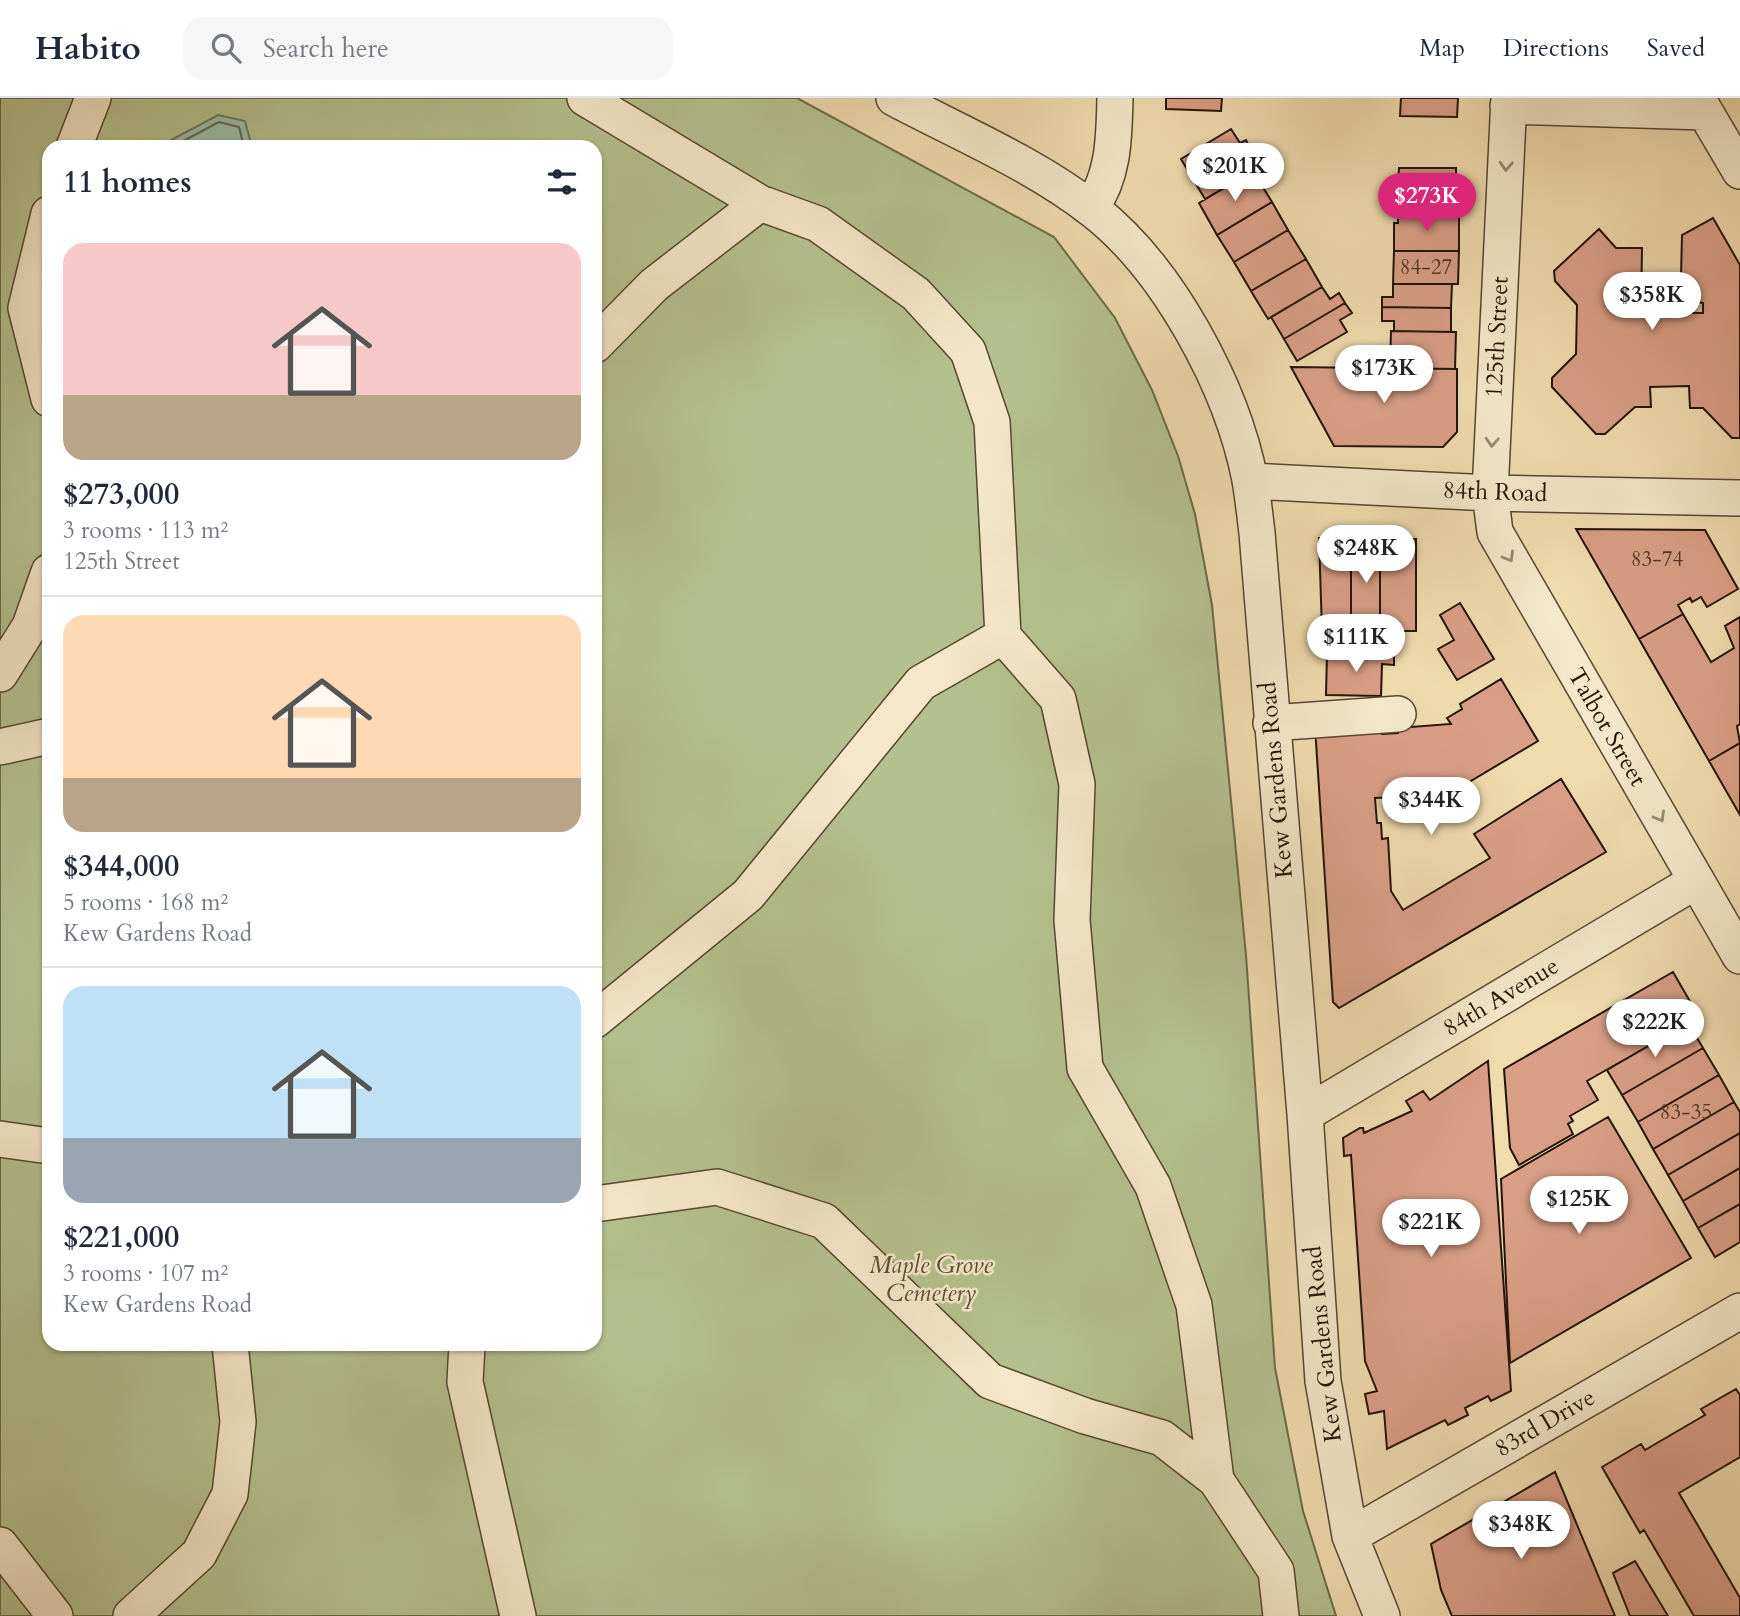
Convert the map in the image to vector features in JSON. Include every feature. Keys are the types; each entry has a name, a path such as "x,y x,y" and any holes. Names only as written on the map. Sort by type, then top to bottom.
{"street":[{"path":"77,140 93,98"},
{"path":"585,98 760,203 818,224 916,294 968,351 992,422 1003,636 1058,699 1077,784 1072,920 1084,1069 1153,1186 1194,1305 1216,1480"},
{"name":"Kew Gardens Road","path":"894,98 1028,169 1091,208 1122,235 1141,257 1183,319 1222,394 1240,441 1250,481 1305,1114 1323,1381 1350,1536 1382,1616"},
{"path":"1091,208 1104,187 1111,163 1115,98"},
{"path":"1508,102 1701,105 1740,171"},
{"name":"125th Street","path":"1490,493 1508,102"},
{"path":"602,338 654,285 760,203"},
{"path":"42,243 26,308 42,371"},
{"name":"84th Road","path":"1250,481 1490,493 1740,498"},
{"name":"Talbot Street","path":"1490,493 1495,532 1740,956"},
{"path":"0,674 30,626 42,592"},
{"path":"602,1014 748,895 921,683 1003,636"},
{"path":"1271,723 1398,714"},
{"path":"0,747 42,738"},
{"name":"84th Avenue","path":"1305,1114 1696,881"},
{"path":"0,1139 42,1145"},
{"path":"602,1203 717,1187 824,1221 990,1381 1085,1416 1162,1438 1216,1480 1276,1571 1281,1616"},
{"name":"83rd Drive","path":"1350,1536 1740,1311"},
{"path":"131,1616 199,1554 230,1494 238,1422 231,1351"},
{"path":"467,1351 465,1382 518,1616"},
{"path":"0,1545 55,1616"}],"green space":[{"name":"Maple Grove Cemetery","path":"0,98 797,98 1054,237 1115,318 1152,390 1178,456 1195,514 1212,605 1246,955 1275,1368 1303,1511 1336,1616 0,1616"}],"water":[{"path":"218,115 245,121 250,140 171,140"}],"building":[{"path":"1166,98 1222,98 1221,111 1166,109"},
{"path":"1401,98 1458,98 1457,117 1400,116"},
{"path":"1231,129 1240,143 1246,140 1249,146 1193,179 1181,159"},
{"path":"1249,146 1256,157 1247,161 1253,171 1205,199 1193,179"},
{"path":"1399,168 1456,168 1456,189 1398,188"},
{"path":"1253,171 1272,202 1217,235 1199,203"},
{"path":"1398,188 1456,189 1456,214 1398,213"},
{"path":"1272,202 1288,230 1234,262 1217,235"},
{"path":"1398,213 1456,214 1459,217 1459,251 1394,251 1394,223 1398,223"},
{"path":"1713,218 1740,265 1740,438 1732,438 1703,408 1690,408 1689,386 1650,387 1651,407 1635,407 1605,434 1596,434 1552,387 1552,378 1576,354 1577,305 1555,281 1554,271 1599,229 1616,248 1642,248 1641,312 1703,313 1703,303 1696,302 1681,276 1682,235"},
{"path":"1288,230 1306,259 1251,291 1234,262"},
{"path":"1394,251 1459,251 1458,284 1393,284"},
{"path":"1306,259 1322,287 1268,319 1251,291"},
{"path":"1393,284 1452,284 1451,308 1382,307 1382,297 1393,297"},
{"path":"1322,287 1330,299 1339,293 1345,303 1284,339 1271,317"},
{"path":"1345,303 1352,313 1340,320 1347,332 1297,361 1284,339"},
{"path":"1382,307 1451,308 1451,332 1394,331 1394,321 1382,321"},
{"path":"1391,331 1456,332 1455,369 1390,368"},
{"path":"1291,367 1457,369 1457,432 1443,447 1334,446"},
{"path":"1576,529 1705,530 1738,589 1707,607 1701,597 1692,602 1690,598 1678,605 1683,614 1639,639"},
{"path":"1319,538 1351,539 1351,631 1322,631"},
{"path":"1351,539 1380,539 1380,631 1351,631"},
{"path":"1380,539 1416,539 1416,631 1380,631"},
{"path":"1460,603 1494,659 1457,680 1438,649 1454,640 1440,615"},
{"path":"1683,614 1711,662 1734,648 1725,626 1740,617 1740,724 1737,726 1740,743 1709,761 1639,639"},
{"path":"1327,653 1394,655 1394,665 1382,664 1381,696 1326,695"},
{"path":"1501,679 1538,741 1434,803 1431,798 1424,802 1420,796 1375,798 1377,823 1381,823 1382,839 1388,838 1391,891 1403,910 1490,858 1474,834 1561,779 1606,852 1339,1008 1333,1002 1315,727 1381,722 1382,734 1398,733 1398,728 1451,724 1447,718 1462,709 1460,704"},
{"path":"1740,743 1740,815 1709,761"},
{"path":"1673,972 1699,1017 1587,1081 1598,1100 1570,1116 1573,1121 1568,1124 1573,1134 1519,1165 1510,1148 1504,1069"},
{"path":"1688,1023 1703,1048 1622,1095 1607,1070"},
{"path":"1703,1048 1719,1075 1638,1122 1622,1095"},
{"path":"1488,1061 1511,1391 1491,1401 1488,1396 1465,1408 1468,1415 1448,1425 1445,1420 1387,1449 1384,1411 1369,1414 1365,1394 1377,1391 1365,1361 1351,1155 1344,1156 1343,1138 1360,1128 1363,1128 1364,1133 1412,1111 1406,1101 1423,1091 1430,1100"},
{"path":"1719,1075 1734,1102 1653,1149 1638,1122"},
{"path":"1734,1102 1740,1112 1740,1133 1668,1175 1653,1149"},
{"path":"1608,1117 1691,1258 1510,1363 1501,1179"},
{"path":"1740,1133 1740,1168 1683,1201 1668,1175"},
{"path":"1740,1168 1740,1204 1698,1228 1683,1201"},
{"path":"1740,1204 1740,1242 1715,1257 1698,1228"},
{"path":"1736,1389 1740,1395 1740,1457 1679,1493 1740,1598 1740,1616 1694,1616 1644,1530 1640,1533 1602,1467 1641,1444 1645,1450 1705,1415 1701,1409"},
{"path":"1555,1472 1615,1616 1452,1616 1441,1590 1431,1544"},
{"path":"1635,1561 1668,1616 1630,1616 1613,1573"}]}
